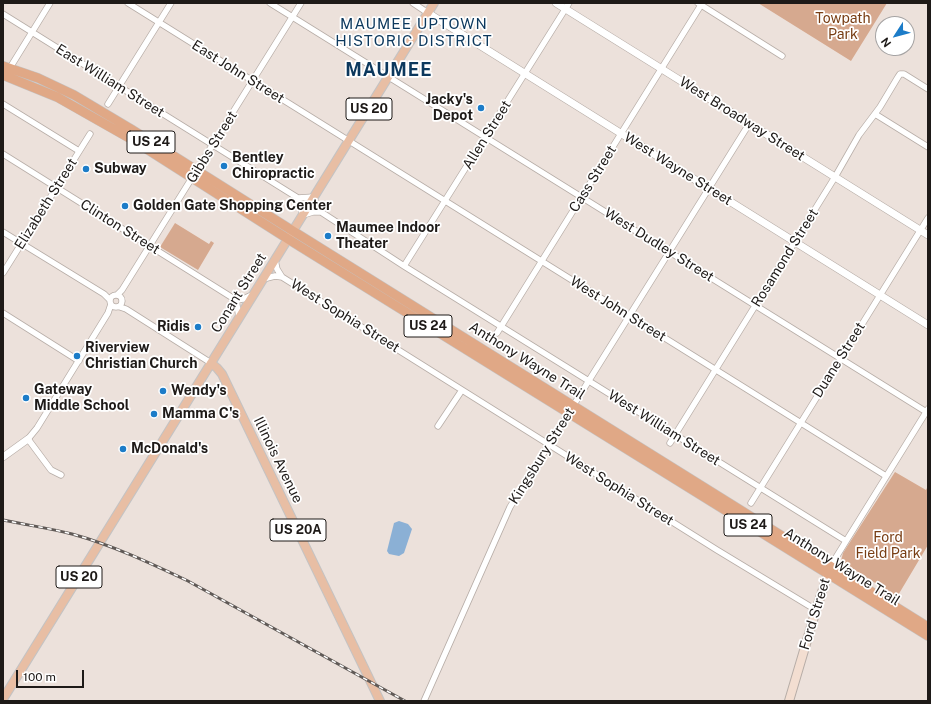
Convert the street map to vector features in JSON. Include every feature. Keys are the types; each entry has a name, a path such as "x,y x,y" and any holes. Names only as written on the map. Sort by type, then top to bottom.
{"highway":[{"name":"Anthony Wayne Trail","path":"5,73 38,78 74,95 290,235 829,571 928,636"},
{"name":"Anthony Wayne Trail","path":"829,571 928,627"}],"main road":[{"name":"Conant Street","path":"3,699 434,3"},
{"name":"Illinois Avenue","path":"211,363 217,368 224,379 380,701"},
{"name":"Ford Street","path":"789,701 829,571"}],"street":[{"path":"5,73 50,3"},
{"name":"East John Street","path":"128,3 349,141"},
{"path":"108,104 171,3"},
{"name":"West Dudley Street","path":"270,3 927,412"},
{"name":"Gibbs Street","path":"28,439 37,428 79,361 301,3"},
{"path":"413,3 428,13"},
{"name":"West Broadway Street","path":"556,3 567,6 661,69 928,235"},
{"path":"700,4 782,56"},
{"name":"Cass Street","path":"497,333 622,133 700,4"},
{"name":"Allen Street","path":"404,266 567,6"},
{"name":"West Wayne Street","path":"428,13 928,325"},
{"name":"East William Street","path":"3,14 298,198"},
{"name":"Rosamond Street","path":"670,443 835,177 859,135 875,114 900,74 904,74 928,89"},
{"path":"3,104 79,151"},
{"path":"875,114 928,147"},
{"name":"Kingsbury Street","path":"424,701 510,507 749,124"},
{"name":"Elizabeth Street","path":"3,273 90,134"},
{"name":"West John Street","path":"349,141 886,476"},
{"name":"Clinton Street","path":"3,154 236,300"},
{"path":"314,197 317,207 321,212 303,215 298,198 314,197"},
{"name":"West William Street","path":"321,212 404,266 846,541"},
{"name":"Duane Street","path":"751,503 928,218"},
{"path":"3,232 116,301 126,309 211,363"},
{"name":"West Sophia Street","path":"275,260 277,269 282,277"},
{"name":"West Sophia Street","path":"263,279 275,276 282,277 717,550 816,610"},
{"path":"239,318 236,300 253,295"},
{"path":"3,313 79,361"},
{"path":"438,426 462,390"},
{"name":"Ford Street","path":"829,571 886,476 927,412"},
{"path":"3,457 28,439 51,470 61,475"}],"green space":[{"name":"Towpath Park","path":"758,3 887,3 879,16 875,16 875,22 851,61"},
{"path":"175,223 209,244 211,241 214,243 198,270 160,247"},
{"name":"Ford Field Park","path":"895,472 926,490 928,486 928,545 897,597 841,561 843,553"}],"water":[{"path":"399,521 408,524 412,529 404,553 399,556 389,554 387,551 394,523"}],"railway":[{"path":"3,520 72,534 102,543 145,561 188,581 405,701"}],"place":[{"name":"Jacky's Depot","path":"481,108"},
{"name":"Bentley Chiropractic","path":"224,166"},
{"name":"Subway","path":"86,169"},
{"name":"Golden Gate Shopping Center","path":"125,206"},
{"name":"Maumee Indoor Theater","path":"328,236"},
{"name":"Ridis","path":"198,327"},
{"name":"Riverview Christian Church","path":"77,356"},
{"name":"Wendy's","path":"163,391"},
{"name":"Gateway Middle School","path":"26,398"},
{"name":"Mamma C's","path":"154,414"},
{"name":"McDonald's","path":"123,449"}],"district":[{"name":"MAUMEE UPTOWN HISTORIC DISTRICT","path":"414,32"},
{"name":"MAUMEE","path":"389,70"}]}
